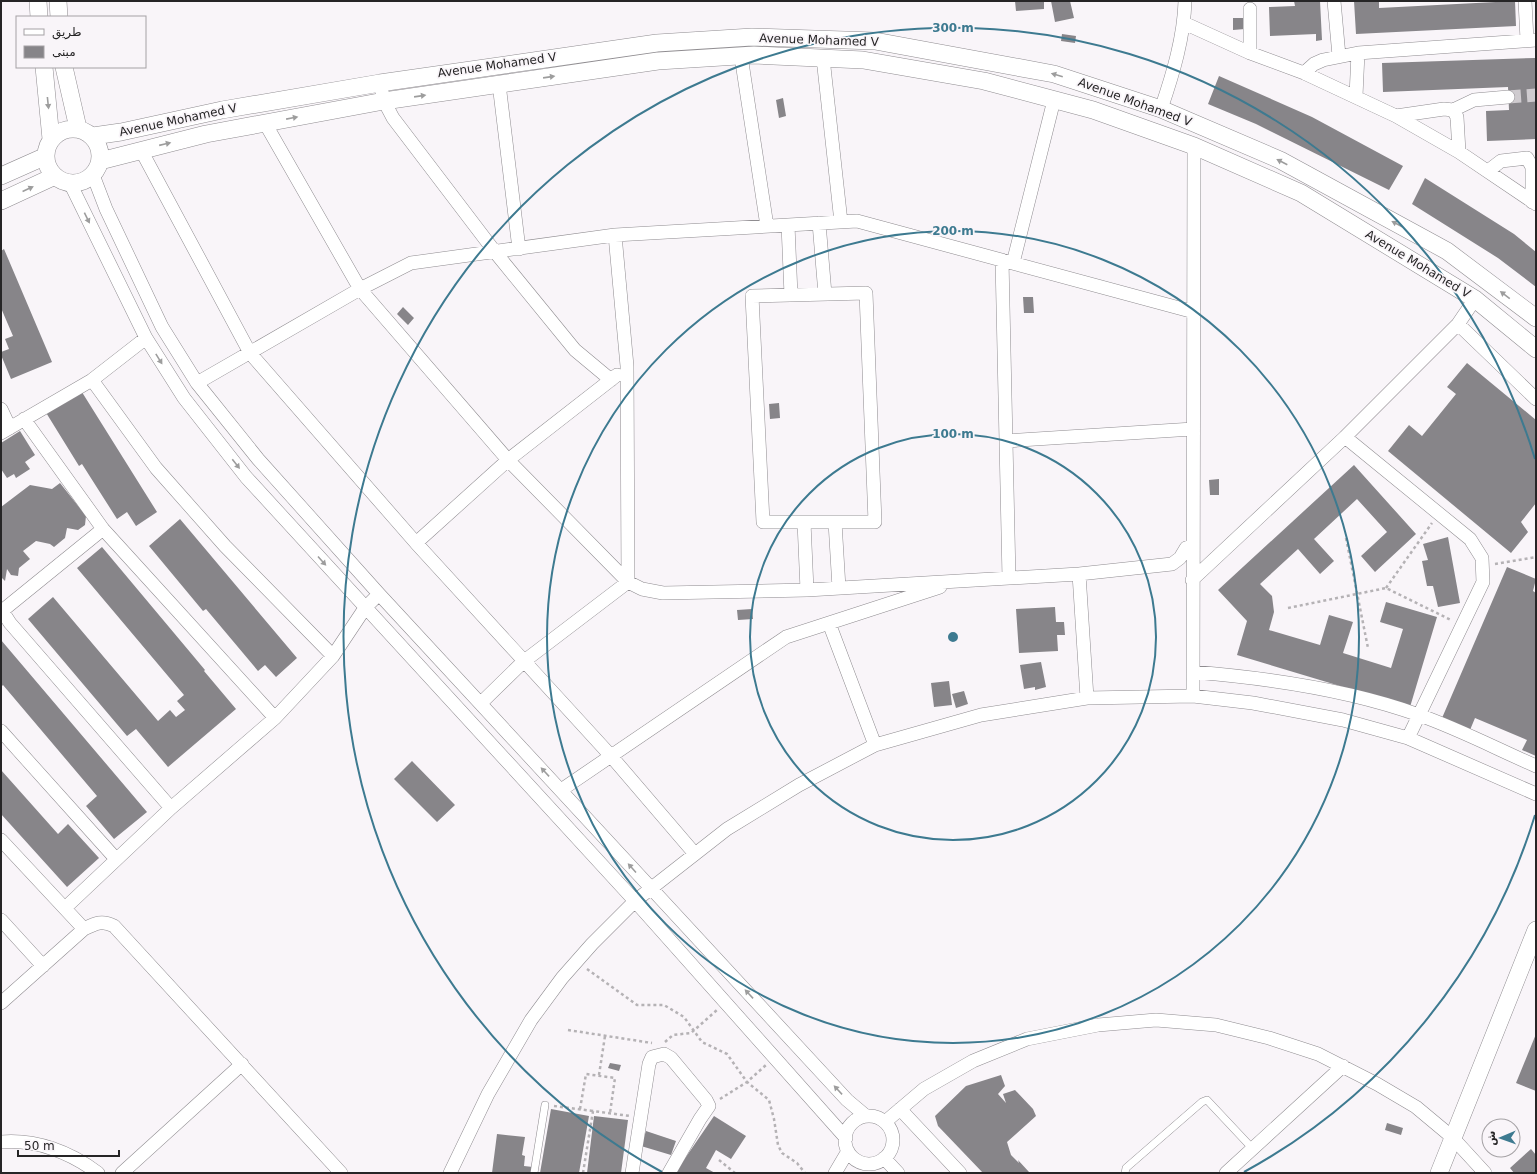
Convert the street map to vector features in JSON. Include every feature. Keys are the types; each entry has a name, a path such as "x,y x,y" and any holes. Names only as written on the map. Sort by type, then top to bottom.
{"street":[{"path":"38,1 39,16"},
{"path":"58,1 59,16"},
{"path":"1161,109 1168,88 1184,23 1185,1"},
{"path":"1334,1 1339,56"},
{"path":"1304,73 1314,64 1339,56 1358,53 1531,40 1524,1"},
{"path":"1250,9 1250,53"},
{"path":"1184,23 1250,53 1304,73 1396,116 1459,152 1534,203"},
{"name":"Avenue Mohamed V","path":"93,136 121,132 222,110 380,83 657,43 752,37 875,41 1054,74 1161,109 1280,160 1447,251 1536,318"},
{"path":"1356,96 1358,53"},
{"path":"741,56 767,226"},
{"name":"Avenue Mohamed V","path":"96,168 140,150 206,134 384,101 658,61 741,56 863,60 976,80 1093,110 1194,146 1301,193 1475,299 1536,349"},
{"path":"823,58 842,222"},
{"path":"44,68 51,139"},
{"path":"64,68 78,128"},
{"path":"380,83 384,101 393,118 495,252 575,350 610,380"},
{"path":"499,84 519,249"},
{"path":"1396,116 1444,109 1453,110 1474,100 1508,97"},
{"path":"1009,578 1006,441 1008,262 1054,100"},
{"path":"1453,110 1457,117 1459,152"},
{"path":"265,124 360,289 508,460 628,582 642,589 663,593 807,590 1079,574 1172,564 1180,558 1186,548 1192,546"},
{"path":"1,201 63,180 80,183 96,168 101,154 99,144 93,136 78,128 69,128 58,132 51,139 47,147 46,156 48,166 63,180 146,338 184,398 246,477 634,901 846,1138"},
{"path":"1193,696 1192,546 1194,146"},
{"path":"140,150 250,354 416,543 523,662 611,756 695,854"},
{"path":"1,176 46,156"},
{"path":"1488,171 1501,161 1527,158 1532,167 1534,203"},
{"path":"96,168 106,209 162,327 197,383 258,459 379,594 650,888 847,1100 866,1116"},
{"path":"197,383 250,354 360,289 411,263 615,235 856,221 1194,312"},
{"path":"818,223 825,294"},
{"path":"788,225 791,295"},
{"path":"615,235 627,366 628,582"},
{"path":"866,292 875,522 763,522 752,296 791,295 866,292"},
{"path":"1192,580 1345,437 1458,324 1475,299"},
{"path":"1458,324 1536,399"},
{"path":"1,409 5,430 92,380 146,338"},
{"path":"416,543 508,460 627,366"},
{"path":"92,380 156,468 225,546 333,656"},
{"path":"24,419 103,529 275,718"},
{"path":"1006,441 1193,429"},
{"path":"1345,437 1470,539 1482,558 1483,582 1408,738"},
{"path":"804,522 807,590"},
{"path":"835,522 839,588"},
{"path":"103,529 2,610 6,627 171,808"},
{"path":"1079,574 1087,698"},
{"path":"561,790 786,637 959,581"},
{"path":"481,703 523,662 628,582"},
{"path":"65,908 171,808 275,718 333,656 365,608 379,594"},
{"path":"829,623 875,745"},
{"path":"1192,672 1241,676 1296,685 1385,704 1420,715 1536,766"},
{"path":"450,1173 488,1094 531,1020 576,961 634,901 727,829 798,785 875,745 981,715 1087,698 1193,696 1253,703 1343,720 1408,738 1536,794"},
{"path":"1,731 116,859"},
{"path":"1,840 84,929"},
{"path":"1,920 43,966"},
{"path":"2,999 43,966 84,929 97,922 106,922 114,926 341,1173"},
{"path":"1439,1173 1452,1137 1536,930"},
{"path":"885,1122 924,1089 973,1061 1027,1039 1098,1024 1156,1020 1216,1025 1269,1038 1318,1054 1377,1084 1416,1107 1452,1137 1485,1173"},
{"path":"632,1173 649,1064 652,1057 660,1049 664,1054 671,1058 710,1106 700,1119 669,1173"},
{"path":"122,1173 242,1064"},
{"path":"1226,1173 1343,1066"},
{"path":"900,1109 960,1173"},
{"path":"837,1127 850,1125 858,1119 866,1116 872,1116 885,1122 890,1129 892,1141 890,1152 877,1162 863,1163 854,1158 848,1151 846,1138 850,1125"},
{"path":"1,1142 9,1141 51,1147 80,1160 98,1173"},
{"path":"835,1173 848,1151"},
{"path":"884,1158 898,1173"}],"lane":[{"path":"1125,1173 1126,1168 1202,1102 1207,1100 1253,1149"},
{"path":"534,1173 545,1105"}],"path":[{"path":"1386,588 1439,513"},
{"path":"1346,538 1368,648"},
{"path":"1483,566 1536,557"},
{"path":"1288,608 1386,588 1462,625"},
{"path":"576,961 637,1005 664,1005 684,1017 702,1042 727,1054 747,1082 768,1100 774,1119 778,1145 782,1153 797,1163 805,1173"},
{"path":"568,1030 605,1036 660,1049 674,1035 691,1033 694,1031 725,1002"},
{"path":"599,1075 605,1036"},
{"path":"710,1106 747,1082 775,1057"},
{"path":"580,1109 586,1074 599,1075 616,1078 610,1113"},
{"path":"545,1105 640,1117"},
{"path":"583,1173 593,1111"},
{"path":"719,1160 736,1173"}],"building":[{"path":"1015,1 1044,1 1044,9 1016,11"},
{"path":"1051,1 1070,1 1074,18 1055,22"},
{"path":"1294,1 1320,1 1322,40 1316,41 1316,34 1270,36 1269,7 1295,6"},
{"path":"1354,1 1379,1 1379,8 1515,1 1516,26 1356,34"},
{"path":"1233,18 1244,18 1245,29 1233,30"},
{"path":"1062,34 1076,36 1075,43 1061,41"},
{"path":"1535,58 1536,139 1487,141 1486,111 1509,110 1508,87 1383,92 1382,63"},
{"path":"1219,76 1312,117 1403,166 1389,190 1256,124 1208,104"},
{"path":"783,98 786,116 779,118 776,100"},
{"path":"1425,178 1514,234 1536,252 1536,287 1498,258 1412,204"},
{"path":"4,249 52,362 11,379 1,355 1,352 9,349 5,339 13,336 1,308 1,251"},
{"path":"1023,297 1033,297 1034,313 1024,313"},
{"path":"403,307 414,318 408,325 397,314"},
{"path":"1467,363 1536,420 1536,503 1521,522 1528,532 1511,553 1388,451 1409,425 1422,436 1456,394 1447,387"},
{"path":"80,389 157,512 136,526 127,512 117,519 82,464 79,466 45,411"},
{"path":"779,403 780,418 770,419 769,404"},
{"path":"20,431 35,455 25,462 30,469 16,478 14,474 7,478 1,469 1,443"},
{"path":"1354,465 1416,534 1375,572 1361,556 1387,532 1357,499 1314,539 1334,561 1320,574 1298,549 1260,584 1272,596 1274,612 1269,630 1320,645 1329,615 1353,622 1343,653 1391,668 1403,629 1380,622 1386,602 1437,617 1410,707 1237,655 1247,621 1218,590"},
{"path":"1219,479 1219,495 1210,495 1209,480"},
{"path":"60,483 86,516 85,525 78,530 67,528 65,538 54,547 50,544 36,541 23,551 30,559 19,568 18,576 11,575 7,569 5,581 1,577 1,507 30,485 52,489"},
{"path":"180,519 297,658 276,677 265,665 258,671 206,609 203,611 149,546"},
{"path":"1448,537 1460,603 1438,607 1433,586 1427,586 1422,561 1428,560 1423,544"},
{"path":"102,547 236,709 168,767 136,729 127,736 28,619 53,597 158,721 170,710 176,717 185,710 177,701 184,695 77,568"},
{"path":"1507,567 1536,579 1533,591 1536,593 1536,756 1522,750 1527,740 1475,718 1470,730 1442,718"},
{"path":"1055,607 1056,622 1064,622 1065,635 1057,635 1058,651 1019,653 1016,609"},
{"path":"752,609 753,619 738,620 737,610"},
{"path":"1,640 147,812 114,839 86,806 97,796 3,685 1,687"},
{"path":"1041,662 1046,687 1035,690 1035,687 1024,689 1020,665"},
{"path":"949,681 952,705 934,707 931,683"},
{"path":"964,691 968,704 956,708 952,694"},
{"path":"412,761 455,805 437,822 394,779"},
{"path":"1,770 58,834 68,824 99,858 67,887 1,814"},
{"path":"1536,1034 1536,1091 1516,1083"},
{"path":"610,1063 621,1065 619,1071 608,1068"},
{"path":"1001,1075 1005,1086 998,1094 1006,1103 1003,1094 1015,1090 1033,1109 1036,1116 1007,1142 1011,1155 1019,1163 1018,1160 1029,1172 1028,1173 983,1173 938,1126 935,1116 966,1086"},
{"path":"551,1109 589,1116 579,1173 540,1173"},
{"path":"594,1116 628,1120 621,1173 587,1173"},
{"path":"714,1116 746,1136 731,1159 716,1150 706,1168 715,1173 675,1173"},
{"path":"1387,1123 1403,1128 1401,1135 1385,1130"},
{"path":"646,1131 676,1141 671,1155 641,1146"},
{"path":"497,1134 525,1137 522,1155 525,1156 524,1166 533,1167 532,1173 492,1173"},
{"path":"1531,1149 1536,1155 1536,1173 1514,1173 1510,1168"}],"tunnel":[{"path":"1508,97 1536,95"}]}
